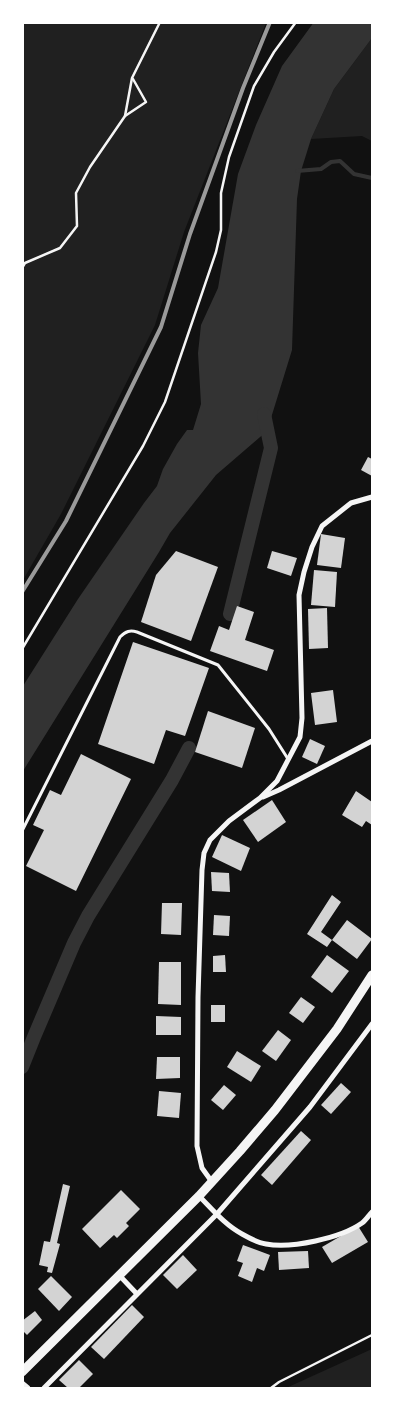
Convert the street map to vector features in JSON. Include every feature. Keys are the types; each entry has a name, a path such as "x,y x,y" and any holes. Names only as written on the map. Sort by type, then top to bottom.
{"main road":[{"path":"22,1372 199,1196 240,1151 338,1029 372,975"}],"street":[{"path":"212,1182 202,1168 196,1146 198,997 204,853 210,840 229,821 260,798 277,781 300,737 302,718 299,595 304,572 312,547 322,526 351,503 372,497"},
{"path":"260,798 372,741"},
{"path":"44,1388 218,1214 310,1107 372,1024"},
{"path":"199,1196 228,1224 241,1233 266,1244 283,1246 309,1243 335,1236 362,1223 372,1212"},
{"path":"119,1275 137,1294"},
{"path":"22,1383 28,1388"}],"lane":[{"path":"22,831 120,636 131,630 218,665 269,729 288,760"}],"path":[{"path":"125,116 132,78 160,22"},
{"path":"22,649 143,446 165,402 216,252 221,230 222,193 229,157 254,86 274,52 296,22"},
{"path":"22,268 25,263 60,248 77,226 76,193 90,167 125,116 146,102 132,78"},
{"path":"271,1388 279,1382 372,1335"}],"shaded area":[{"path":"314,22 372,23 372,38 334,89 311,139 301,171 297,199 292,350 267,431 216,475 170,533 23,771 23,686 78,599 157,486 163,469 177,444 187,430 193,430 201,404 198,353 201,325 218,288 238,174 256,125 282,66"},
{"path":"23,23 266,23 184,232 155,325 61,514 23,580"},
{"path":"372,38 372,141 362,136 311,139 334,89"},
{"path":"372,1349 372,1388 286,1388"}],"building":[{"path":"368,457 372,459 372,476 361,470"},
{"path":"321,534 345,538 341,568 317,565"},
{"path":"176,551 218,567 191,641 141,622 156,575"},
{"path":"272,551 297,558 291,576 267,568"},
{"path":"314,570 337,572 335,607 311,605"},
{"path":"237,606 254,612 245,640 274,650 267,671 210,651 219,626 229,630"},
{"path":"327,608 328,648 309,649 308,609"},
{"path":"133,642 209,668 185,736 166,730 154,764 98,744"},
{"path":"333,690 337,722 315,725 311,693"},
{"path":"208,711 255,728 242,768 195,752"},
{"path":"310,739 325,746 317,764 302,757"},
{"path":"81,754 131,779 76,891 26,866 44,830 33,825 50,790 61,795"},
{"path":"356,791 372,802 372,825 366,821 362,827 342,815"},
{"path":"272,800 286,822 258,842 243,820"},
{"path":"222,835 250,848 241,871 212,857"},
{"path":"211,872 229,873 230,892 212,891"},
{"path":"332,895 341,902 321,932 332,940 327,947 307,934"},
{"path":"162,903 182,903 181,935 161,934"},
{"path":"214,915 230,916 229,936 213,935"},
{"path":"347,920 372,939 357,959 332,940"},
{"path":"225,955 226,972 213,972 213,956"},
{"path":"327,955 349,971 332,993 311,977"},
{"path":"159,962 181,962 181,1005 158,1004"},
{"path":"301,997 315,1007 303,1023 289,1013"},
{"path":"211,1005 225,1005 225,1022 211,1022"},
{"path":"156,1016 181,1017 181,1035 156,1035"},
{"path":"278,1030 291,1040 276,1061 262,1051"},
{"path":"237,1051 261,1066 251,1082 227,1067"},
{"path":"157,1057 180,1057 180,1078 156,1079"},
{"path":"341,1083 351,1092 331,1114 321,1105"},
{"path":"224,1085 236,1095 223,1110 211,1100"},
{"path":"159,1091 181,1093 179,1118 157,1116"},
{"path":"301,1131 311,1140 272,1185 261,1175"},
{"path":"63,1184 70,1186 57,1243 60,1244 52,1273 47,1272 48,1267 39,1265 44,1241 50,1242"},
{"path":"121,1190 140,1209 126,1223 129,1226 117,1238 114,1235 100,1248 82,1229"},
{"path":"358,1226 368,1242 332,1263 322,1247"},
{"path":"243,1245 270,1255 264,1271 257,1268 252,1282 238,1276 243,1263 237,1261"},
{"path":"308,1251 309,1268 279,1270 278,1252"},
{"path":"183,1255 197,1270 177,1289 163,1275"},
{"path":"51,1276 72,1297 59,1311 38,1289"},
{"path":"132,1305 144,1317 104,1359 91,1347"},
{"path":"35,1311 42,1320 27,1335 22,1330 22,1321"},
{"path":"79,1360 93,1374 79,1388 68,1388 59,1380"}],"waterway":[{"path":"297,171 321,169 331,162 340,161 354,174 372,178"},
{"path":"230,614 271,448 264,414"},
{"path":"22,1067 74,943 88,916 172,780 189,748"}],"railway":[{"path":"22,592 66,521 161,327 190,234 243,88 270,22"}]}
